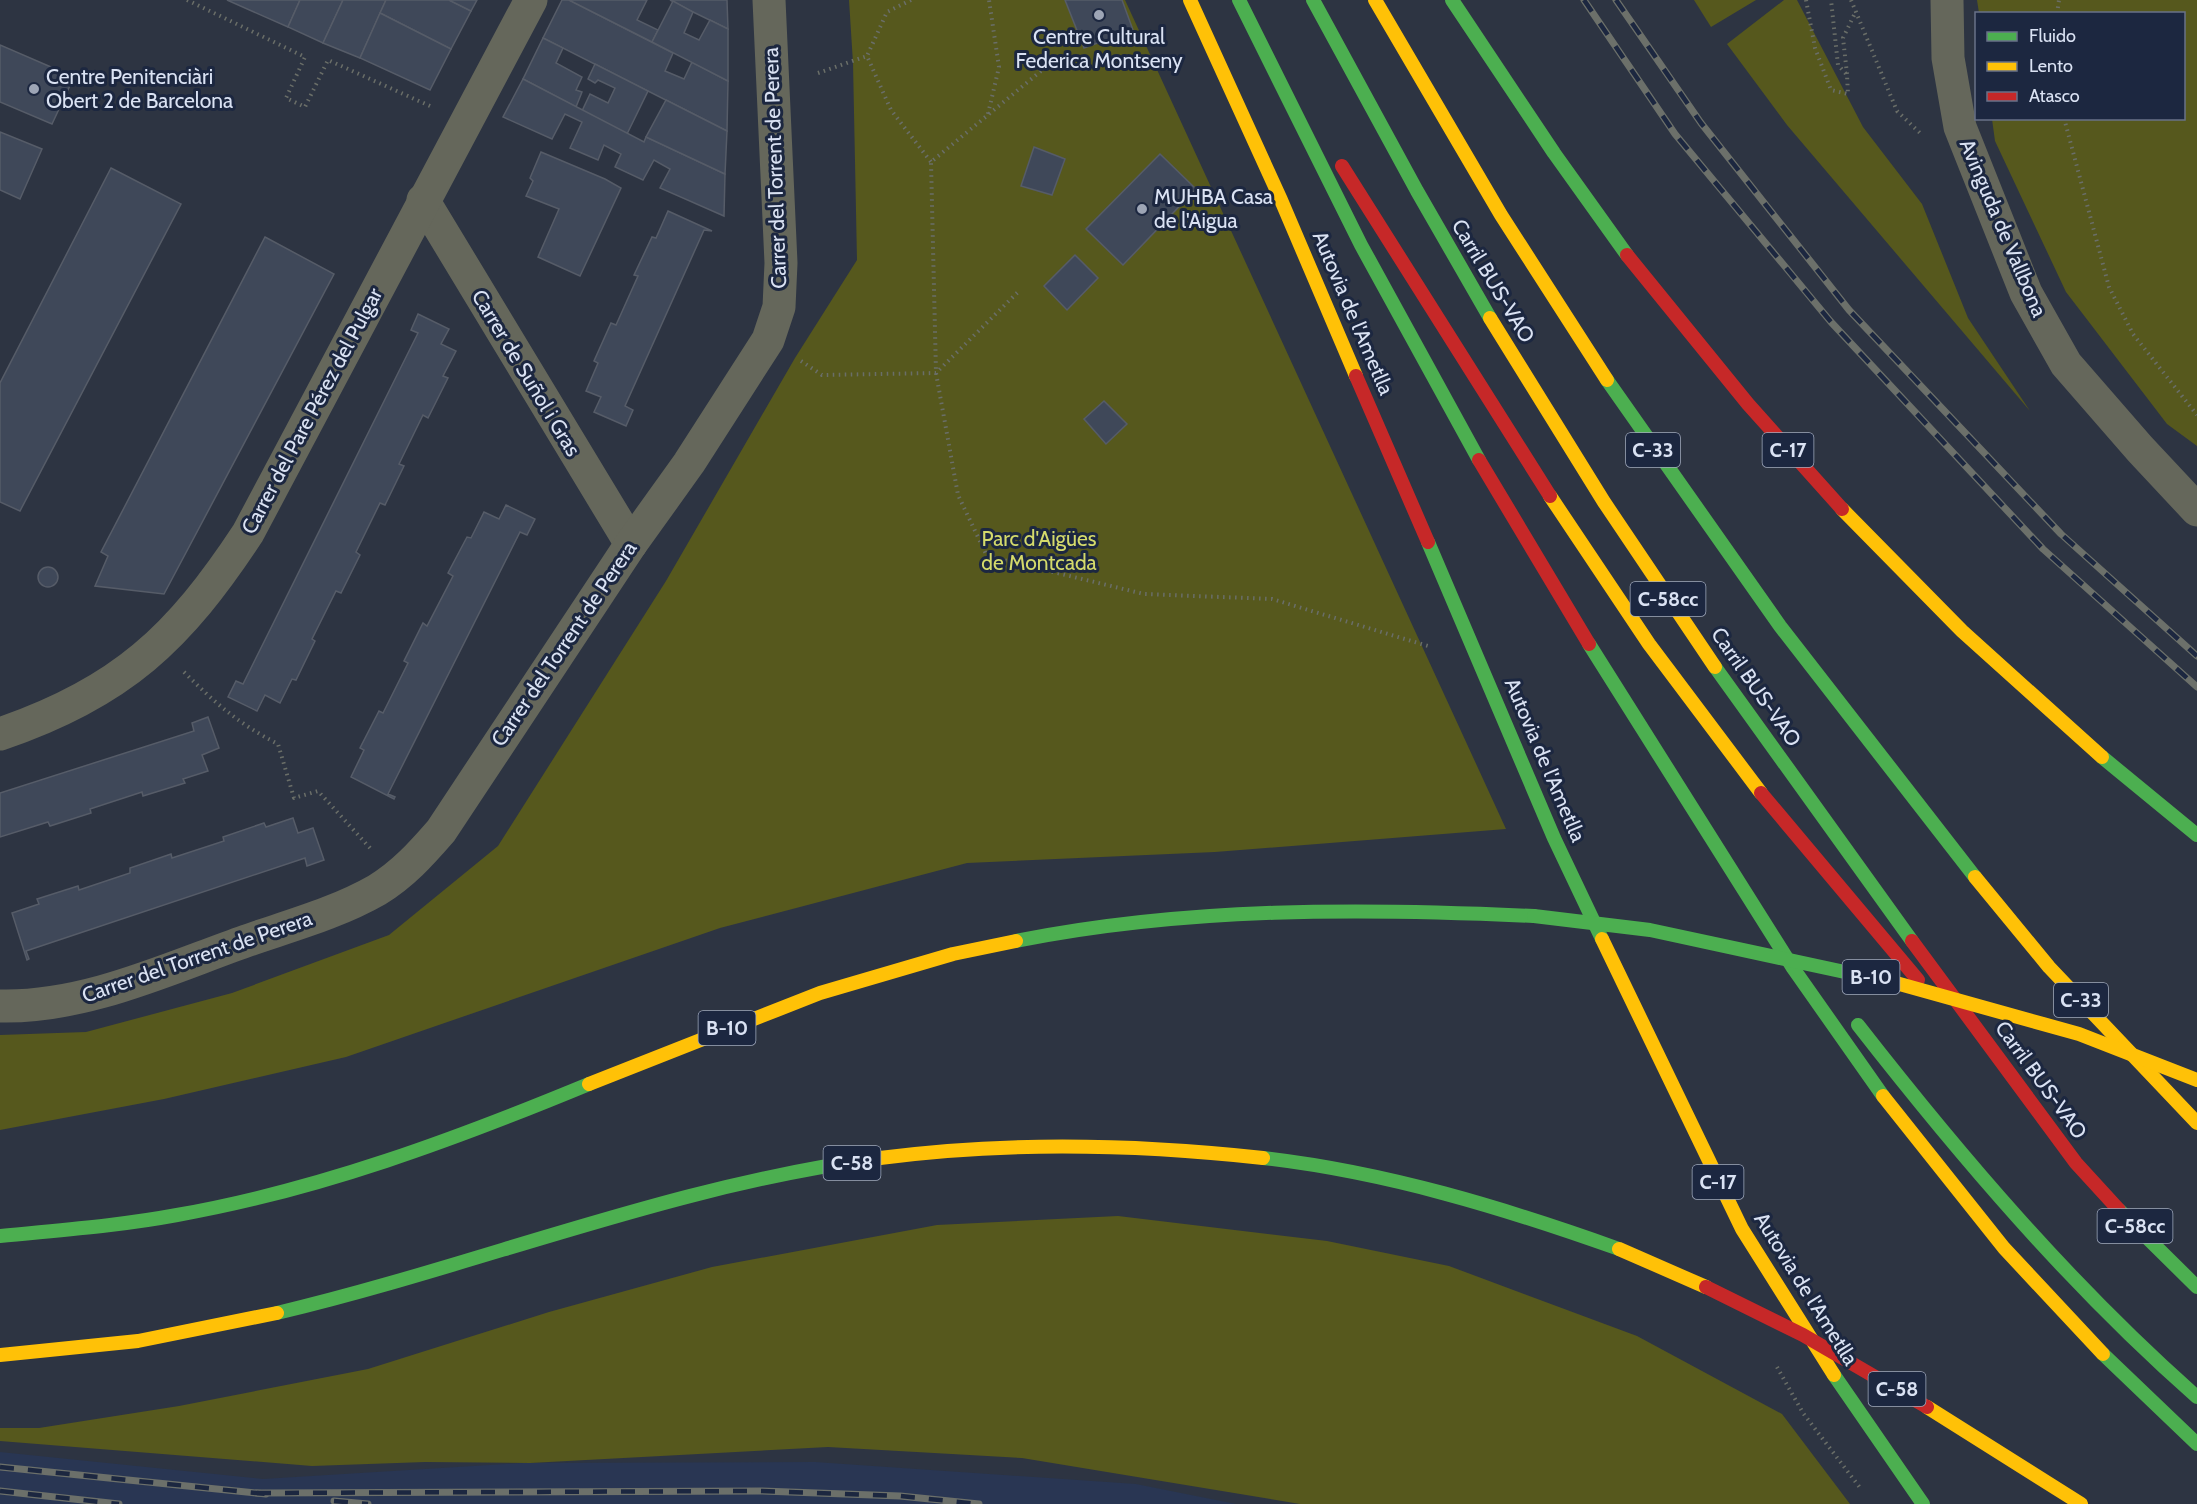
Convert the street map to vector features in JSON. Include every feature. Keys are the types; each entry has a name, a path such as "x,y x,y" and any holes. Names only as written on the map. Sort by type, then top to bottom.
{"highway":[{"name":"Autovia de l'Ametlla","path":"1190,0 1281,200 1554,838 1693,1132 1742,1229 1830,1369 1923,1504"},
{"path":"1239,0 1364,249 1440,391 1528,543 1728,865 1832,1026 1902,1121 1970,1207 2105,1356 2197,1444"},
{"name":"Carril BUS-VAO","path":"1313,0 1439,231 1603,501 1731,690 2076,1163 2137,1229 2197,1287"},
{"name":"C-33","path":"1375,0 1440,117 1513,237 1674,483 1855,727 2028,943 2197,1123"},
{"name":"C-17","path":"1452,0 1539,131 1617,242 1713,364 1812,477 1981,648 2078,735 2197,835"},
{"path":"1254,30 1324,138"},
{"path":"1337,158 1627,612 1714,731 1826,874 2076,1163"},
{"path":"1728,865 1823,981"},
{"name":"B-10","path":"0,1236 135,1222 216,1207 300,1186 465,1133 793,1002 876,975 959,954 1047,936 1139,922 1332,909 1534,916 1650,930 1876,978 1985,1006 2079,1034 2197,1080"},
{"path":"1852,1017 1930,1118 2006,1205 2153,1358 2197,1397"},
{"name":"C-58","path":"0,1355 106,1345 186,1333 263,1316 349,1294 642,1208 800,1172 885,1158 1003,1146 1121,1146 1221,1152 1439,1190 1576,1232 1706,1287 1816,1342 1935,1412 2081,1504"}],"street":[{"name":"Carrer del Pare Pérez del Pulgar","path":"0,734 80,701 126,673 178,628 215,584 248,533 531,0"},
{"name":"Carrer del Torrent de Perera","path":"0,1006 65,1001 121,986 331,911 377,890 411,866 441,831 631,544 689,463 768,340 779,307 781,263 769,0"},
{"name":"Avinguda de Vallbona","path":"1947,0 1948,58 1960,127 2026,293 2066,364 2197,510"},
{"name":"Carrer de Suñol i Gras","path":"423,200 631,544"}],"path":[{"path":"187,0 306,57 286,98 305,107 328,60 434,108"},
{"path":"818,73 867,56 887,12 911,0"},
{"path":"988,115 999,67 989,0"},
{"path":"1806,0 1815,48 1831,90 1848,94 1844,38 1856,11"},
{"path":"1831,0 1838,65 1847,75"},
{"path":"1851,0 1897,111 1922,136"},
{"path":"867,56 891,110 931,162 936,373 958,495 987,556 1144,594 1272,599 1430,647"},
{"path":"931,162 1041,71"},
{"path":"2065,120 2109,287 2133,334 2197,415"},
{"path":"768,340 822,375 936,373 1019,291"},
{"path":"183,671 220,708 250,730 278,744 294,798 318,791 368,846"}],"shaded area":[{"path":"0,1452 263,1479 523,1463 815,1462 1136,1484 1236,1504 0,1504"}],"green space":[{"name":"Parc d'Aigües de Montcada","path":"849,0 1125,0 1506,829 1215,852 967,863 720,928 346,1057 164,1099 0,1130 0,1035 86,1032 232,993 389,935 498,846 666,581 795,358 857,260 853,63"},
{"path":"1694,0 1756,0 1711,27"},
{"path":"1784,0 1797,0 1863,127 1922,204 1968,318 2030,411 1787,125 1727,44"},
{"path":"1977,0 2197,0 2197,446 2167,424 2066,292 1995,141 1992,120 2185,120 2185,12 1979,12"},
{"path":"1118,1216 1327,1241 1449,1266 1637,1336 1782,1414 1850,1504 1300,1504 1022,1458 828,1447 530,1463 425,1462 312,1466 0,1441 0,1428 39,1428 179,1406 368,1369 549,1312 712,1267 937,1225"}],"building":[{"path":"227,0 300,0 288,27"},
{"path":"300,0 343,0 323,43 288,27"},
{"path":"343,0 386,0 360,58 323,43"},
{"path":"386,0 449,0 471,11 451,49 380,13"},
{"path":"449,0 477,0 471,11"},
{"path":"562,0 569,0 673,53 665,71 684,79 692,62 728,81 727,131 543,38"},
{"path":"569,0 647,0 637,20 658,30 652,42"},
{"path":"670,0 727,0 728,29 689,10"},
{"name":"Centre Cultural Federica Montseny","path":"1065,0 1122,0 1133,30 1084,48"},
{"path":"673,1 693,12 684,33 699,40 710,20 728,29 728,81 652,42"},
{"path":"380,13 451,49 430,90 360,58"},
{"path":"543,38 563,48 556,63 582,77 576,90 582,92 576,107 523,79"},
{"name":"Centre Penitenciàri Obert 2 de Barcelona","path":"0,45 74,77 52,124 0,102"},
{"path":"595,64 648,91 627,134 582,111 590,94 608,103 615,88 598,80 595,83 588,79"},
{"path":"523,79 644,142 646,137 725,174 724,216 660,188 670,169 654,160 643,180 615,167 621,154 604,145 598,160 570,148 582,122 565,114 552,139 503,117"},
{"path":"666,100 727,131 725,174 646,137"},
{"path":"0,132 42,149 20,199 0,190"},
{"path":"1034,147 1065,159 1052,195 1021,186"},
{"path":"541,152 621,188 580,276 538,257 559,209 526,196 533,181 530,178"},
{"name":"MUHBA Casa de l'Aigua","path":"1160,154 1196,189 1123,265 1086,229"},
{"path":"111,168 181,204 20,511 0,502 0,383"},
{"path":"668,211 712,231 704,230 625,406 633,410 626,426 594,412 601,397 586,391 598,363 594,361 611,323 616,325 638,276 634,275 652,237 656,238"},
{"path":"265,237 334,274 164,594 95,586 108,556 101,552"},
{"path":"1075,255 1098,278 1067,310 1044,286"},
{"path":"418,314 449,329 441,344 456,351 443,376 448,378 428,418 423,415 399,464 404,466 385,505 380,503 356,552 360,555 341,593 336,591 312,639 315,641 296,680 292,679 280,703 265,695 257,711 228,697 236,681 243,684 418,333 411,330"},
{"path":"1104,401 1127,424 1106,444 1084,419"},
{"path":"506,505 535,519 527,535 520,532 388,794 395,797 394,799 351,777 364,750 360,748 379,711 383,713 408,663 404,661 423,623 427,626 453,576 448,573 467,537 471,538 484,512 499,519"},
{"path":"48,567 55,570 58,577 55,584 48,587 41,584 38,577 41,570"},
{"path":"208,717 219,748 202,755 208,771 183,779 185,783 143,796 142,792 90,809 91,813 50,826 48,822 0,837 0,793 194,731 192,723"},
{"path":"293,818 298,833 313,828 324,860 307,866 305,858 26,951 29,959 27,960 12,913 39,904 37,899 78,886 79,890 130,873 130,868 171,854 172,858 224,841 223,837 264,823 266,827"}],"railway":[{"path":"1584,0 1675,134 1831,322 2043,549 2197,687"},
{"path":"1616,0 1701,123 1849,310 2061,534 2197,656"},
{"path":"0,1467 266,1494"},
{"path":"0,1491 119,1504"},
{"path":"257,1493 761,1491 900,1496 979,1504"},
{"path":"334,1501 368,1504"}],"traffic: fast":[{"path":"1239,0 1361,245 1479,460"},
{"path":"1313,0 1417,191 1490,318"},
{"path":"1452,0 1554,153 1627,255"},
{"path":"1607,380 1780,626 1975,877"},
{"path":"1428,542 1554,838 1602,939"},
{"path":"1589,644 1793,968 1883,1096"},
{"path":"1715,667 1912,941"},
{"path":"2102,757 2197,835"},
{"path":"1016,941 1080,930 1209,916 1339,911 1534,916"},
{"path":"1534,916 1650,930 1896,983"},
{"path":"1858,1025 2019,1219 2105,1311 2197,1397"},
{"path":"0,1236 155,1219 283,1192 438,1143 589,1084"},
{"path":"277,1313 352,1294 652,1206 803,1170 880,1158"},
{"path":"1263,1158 1354,1172 1444,1193 1532,1219 1619,1249"},
{"path":"2119,1210 2197,1287"},
{"path":"2103,1354 2197,1444"},
{"path":"1834,1375 1923,1504"}],"traffic: slow":[{"path":"1190,0 1281,200 1356,376"},
{"path":"1375,0 1501,215 1607,380"},
{"path":"1490,318 1604,502 1715,667"},
{"path":"1550,496 1649,644 1761,793"},
{"path":"1842,509 1962,631 2102,757"},
{"path":"1975,877 2049,967 2197,1123"},
{"path":"1602,939 1742,1229 1834,1375"},
{"path":"589,1084 820,993 953,954 1016,941"},
{"path":"1896,983 2079,1034 2197,1080"},
{"path":"1883,1096 2004,1248 2103,1354"},
{"path":"880,1158 976,1149 1072,1146 1215,1153 1263,1158"},
{"path":"1619,1249 1706,1287"},
{"path":"0,1355 138,1341 277,1313"},
{"path":"1927,1407 2081,1504"}],"traffic: jam":[{"path":"1342,166 1550,496"},
{"path":"1627,255 1748,404 1842,509"},
{"path":"1356,376 1428,542"},
{"path":"1479,460 1589,644"},
{"path":"1761,793 1918,980"},
{"path":"1912,941 2076,1163 2119,1210"},
{"path":"1706,1287 1803,1335 1927,1407"}],"place":[{"name":"Centre Cultural Federica Montseny","path":"1099,15"},
{"name":"Centre Penitenciàri Obert 2 de Barcelona","path":"34,89"},
{"name":"MUHBA Casa de l'Aigua","path":"1142,209"}]}
